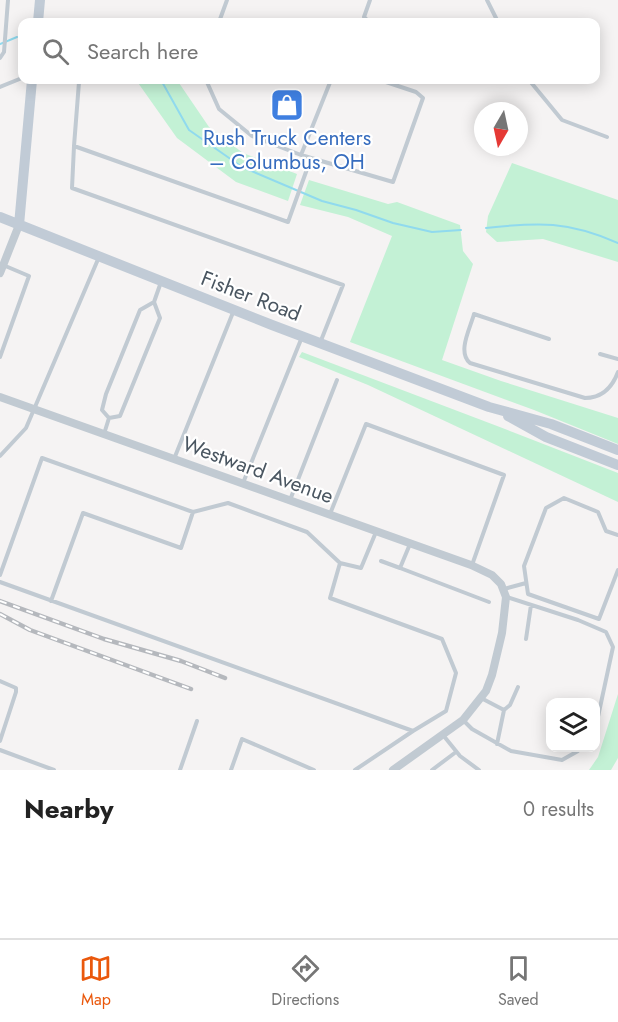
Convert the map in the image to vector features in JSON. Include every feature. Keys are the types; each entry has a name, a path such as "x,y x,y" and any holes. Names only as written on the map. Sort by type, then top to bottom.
{"main road":[{"path":"38,18 40,0"},
{"path":"19,225 32,84"},
{"name":"Fisher Road","path":"0,218 320,343 489,406 551,424 618,450"},
{"name":"Fisher Road","path":"489,406 546,437 618,465"}],"street":[{"path":"1,268 19,225"},
{"name":"Westward Avenue","path":"0,397 471,565 492,575 503,590"},
{"path":"393,770 463,720 481,697 492,675 502,633 503,590"}],"lane":[{"path":"0,58 4,52 8,0"},
{"path":"220,18 227,0"},
{"path":"365,18 370,0"},
{"path":"487,0 496,18"},
{"path":"0,87 18,80"},
{"path":"80,84 72,188 344,285 320,343"},
{"path":"208,84 219,109 252,136 301,155 393,182 423,98 416,92 392,84"},
{"path":"301,155 330,84"},
{"path":"532,84 562,120 607,137"},
{"path":"74,146 288,222 311,158"},
{"path":"0,456 26,428 100,257"},
{"path":"0,357 29,276 1,268"},
{"path":"109,418 102,410 106,394 140,310 154,302 162,282"},
{"path":"109,418 120,416 160,318 154,302"},
{"path":"173,459 234,310"},
{"path":"549,339 474,315 463,352 470,363 585,398 604,394 618,372"},
{"path":"242,484 302,336"},
{"path":"600,354 618,359"},
{"path":"290,501 337,380"},
{"path":"104,435 109,418"},
{"path":"330,515 366,424 504,475 471,565"},
{"path":"0,575 42,458 193,512 228,503 307,532 340,563 361,568 376,531"},
{"path":"618,535 606,531 598,512 564,498 546,508 524,566 528,594 599,619 618,570"},
{"path":"51,601 83,513 181,548 193,512"},
{"path":"400,568 410,544"},
{"path":"381,561 489,602"},
{"path":"340,563 330,598 442,639 456,673 446,711 356,770"},
{"path":"0,582 413,731"},
{"path":"503,590 526,583"},
{"path":"503,590 531,605 578,620 606,632 613,647 600,707"},
{"path":"526,639 531,605"},
{"path":"0,681 16,688 16,692 0,741"},
{"path":"497,744 504,710 510,705 518,687"},
{"path":"481,697 504,710"},
{"path":"463,720 472,729 511,752 562,760 576,752"},
{"path":"180,770 197,721"},
{"path":"443,735 456,752 479,770"},
{"path":"231,770 242,739 314,770"},
{"path":"0,750 54,770"},
{"path":"432,770 456,752"}],"green space":[{"path":"139,84 180,84 209,127 243,153 297,174 288,201 236,182 177,138"},
{"path":"512,163 618,200 618,262 543,239 497,242 486,232 488,216"},
{"path":"309,180 388,204 397,202 460,225 463,251 473,264 442,360 618,418 618,444 534,410 350,342 392,236 348,217 300,205"},
{"path":"302,352 618,473 618,502 368,385 299,357"},
{"path":"618,694 618,758 611,770 589,770 600,751"}],"waterway":[{"path":"0,44 17,37"},
{"path":"163,84 189,130 242,167 322,201 393,223 432,232 461,230"},
{"path":"486,228 553,225 584,231 618,243"}],"railway":[{"path":"0,601 104,639 181,661 225,678"},
{"path":"0,614 30,630 191,689"}],"place":[{"name":"Rush Truck Centers – Columbus, OH","path":"287,105"}]}
